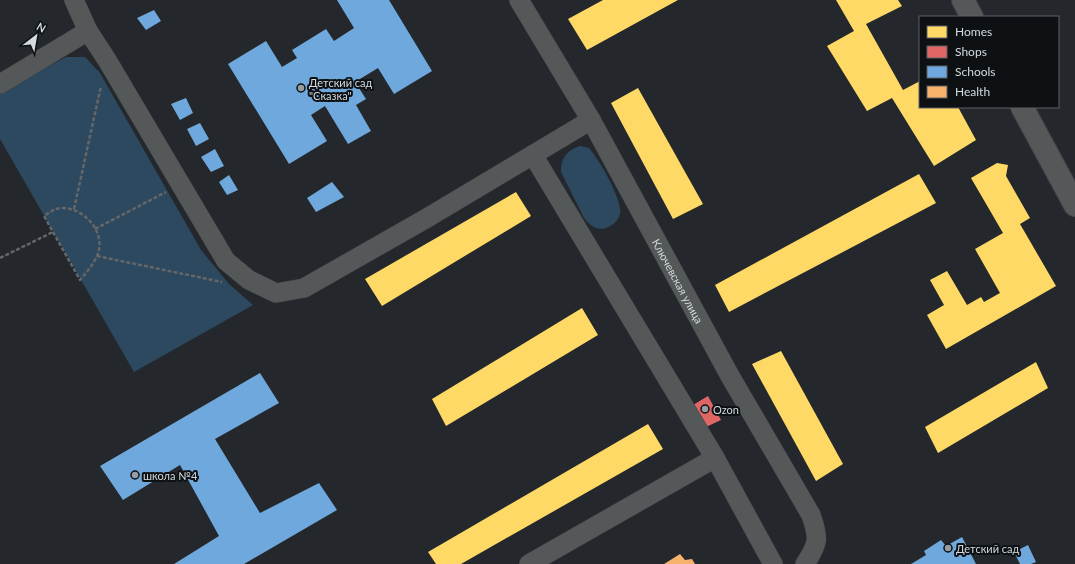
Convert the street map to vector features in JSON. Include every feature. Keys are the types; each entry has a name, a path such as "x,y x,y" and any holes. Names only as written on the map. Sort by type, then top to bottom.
{"street":[{"path":"74,0 88,31 107,60 226,261 249,280 276,293 304,288 591,120"},
{"name":"Ключевская улица","path":"519,0 591,120 730,376 811,515 817,534 814,551 805,564"},
{"path":"963,0 971,16"},
{"path":"0,84 88,31"},
{"path":"1023,108 1075,205"},
{"path":"533,155 715,458 772,564"},
{"path":"529,564 715,458"}],"path":[{"path":"74,209 107,60"},
{"path":"96,229 181,184"},
{"path":"55,209 74,209 83,213 96,229 99,247 97,256 80,280 44,216 55,209"},
{"path":"0,258 54,232"},
{"path":"97,256 229,284"}],"shaded area":[{"path":"66,57 85,57 100,73 201,250 229,284 253,305 134,372 0,139 0,92"},
{"path":"580,146 589,148 603,168 608,176 618,201 620,208 619,217 617,221 609,227 600,229 589,224 584,218 561,172 563,159 568,152"}],"building: Homes":[{"path":"603,0 678,0 587,50 568,19"},
{"path":"836,0 898,0 902,6 866,24 903,90 919,82 919,108 959,108 976,140 934,166 892,98 867,111 827,46 854,31"},
{"path":"638,88 703,204 673,219 611,103"},
{"path":"997,163 1008,165 1006,176 1030,218 1020,224 1056,286 946,349 927,315 944,305 930,280 947,271 967,305 981,297 984,302 1000,293 975,249 1003,233 971,178"},
{"path":"919,174 936,203 729,312 715,285"},
{"path":"516,192 531,216 382,306 365,279"},
{"path":"582,308 598,335 446,426 432,399"},
{"path":"781,351 843,464 816,481 752,364"},
{"path":"1036,362 1048,388 938,453 925,427"},
{"path":"648,424 663,449 461,564 436,564 428,552"}],"building: Shops":[{"path":"708,396 721,420 706,427 693,405"}],"building: Schools":[{"name":"Детский сад \"Сказка\"","path":"337,0 389,0 432,71 394,94 378,68 355,82 366,99 356,105 371,131 348,144 325,106 311,115 327,141 289,164 228,64 266,41 282,67 297,58 292,50 326,29 334,41 354,28"},
{"path":"154,10 161,21 146,30 137,18"},
{"path":"186,98 193,113 180,120 171,104"},
{"path":"200,123 209,139 196,146 187,129"},
{"path":"215,149 224,166 211,172 201,157"},
{"path":"229,175 238,190 227,195 219,182"},
{"path":"332,182 344,197 316,212 307,198"},
{"name":"школа №4","path":"260,373 279,403 215,439 260,513 319,483 337,510 244,564 174,564 219,536 180,465 123,500 100,466"},
{"name":"Детский сад","path":"962,537 976,564 911,564 926,555 924,551 941,540 946,546"},
{"path":"1028,545 1036,562 1031,564 1020,564 1014,552"}],"building: Health":[{"path":"680,554 685,560 692,559 695,564 664,564"}],"place":[{"name":"Детский сад \"Сказка\"","path":"301,88"},
{"name":"Ozon","path":"705,409"},
{"name":"школа №4","path":"135,475"},
{"name":"Детский сад","path":"948,548"}]}
